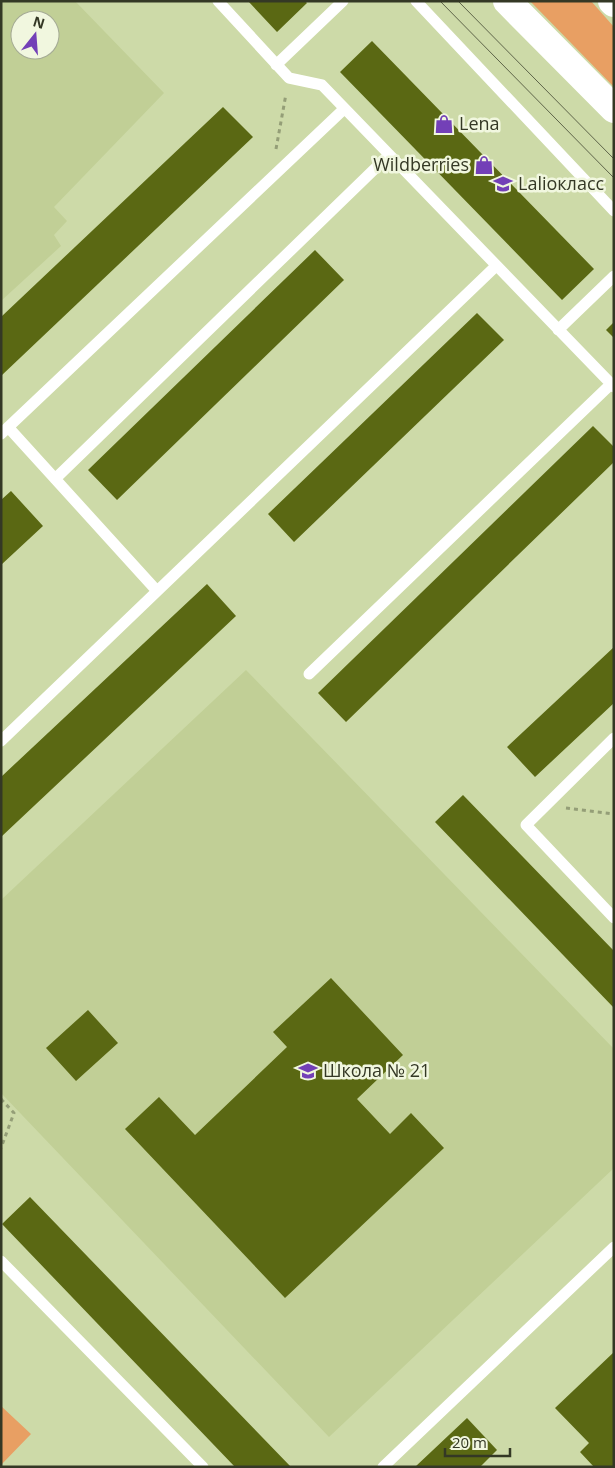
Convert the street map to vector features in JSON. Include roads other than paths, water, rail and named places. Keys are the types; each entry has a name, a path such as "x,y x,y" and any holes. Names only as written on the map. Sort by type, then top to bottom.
{"main road":[{"path":"508,1 614,109"}],"lane":[{"path":"218,1 289,78 322,86 612,385 308,674"},
{"path":"276,65 342,1"},
{"path":"416,1 614,211"},
{"path":"158,591 55,479 4,430 344,108"},
{"path":"55,479 389,155"},
{"path":"1,741 496,266"},
{"path":"558,330 614,276"},
{"path":"614,738 526,825 614,918"},
{"path":"383,1467 614,1247"},
{"path":"1,1261 203,1467"}],"tram line":[{"path":"440,1 614,178"},
{"path":"458,1 614,159"}],"place":[{"name":"Lena","path":"444,124"},
{"name":"Wildberries","path":"484,165"},
{"name":"Lalioкласс","path":"503,184"},
{"name":"Школа № 21","path":"308,1071"}]}
